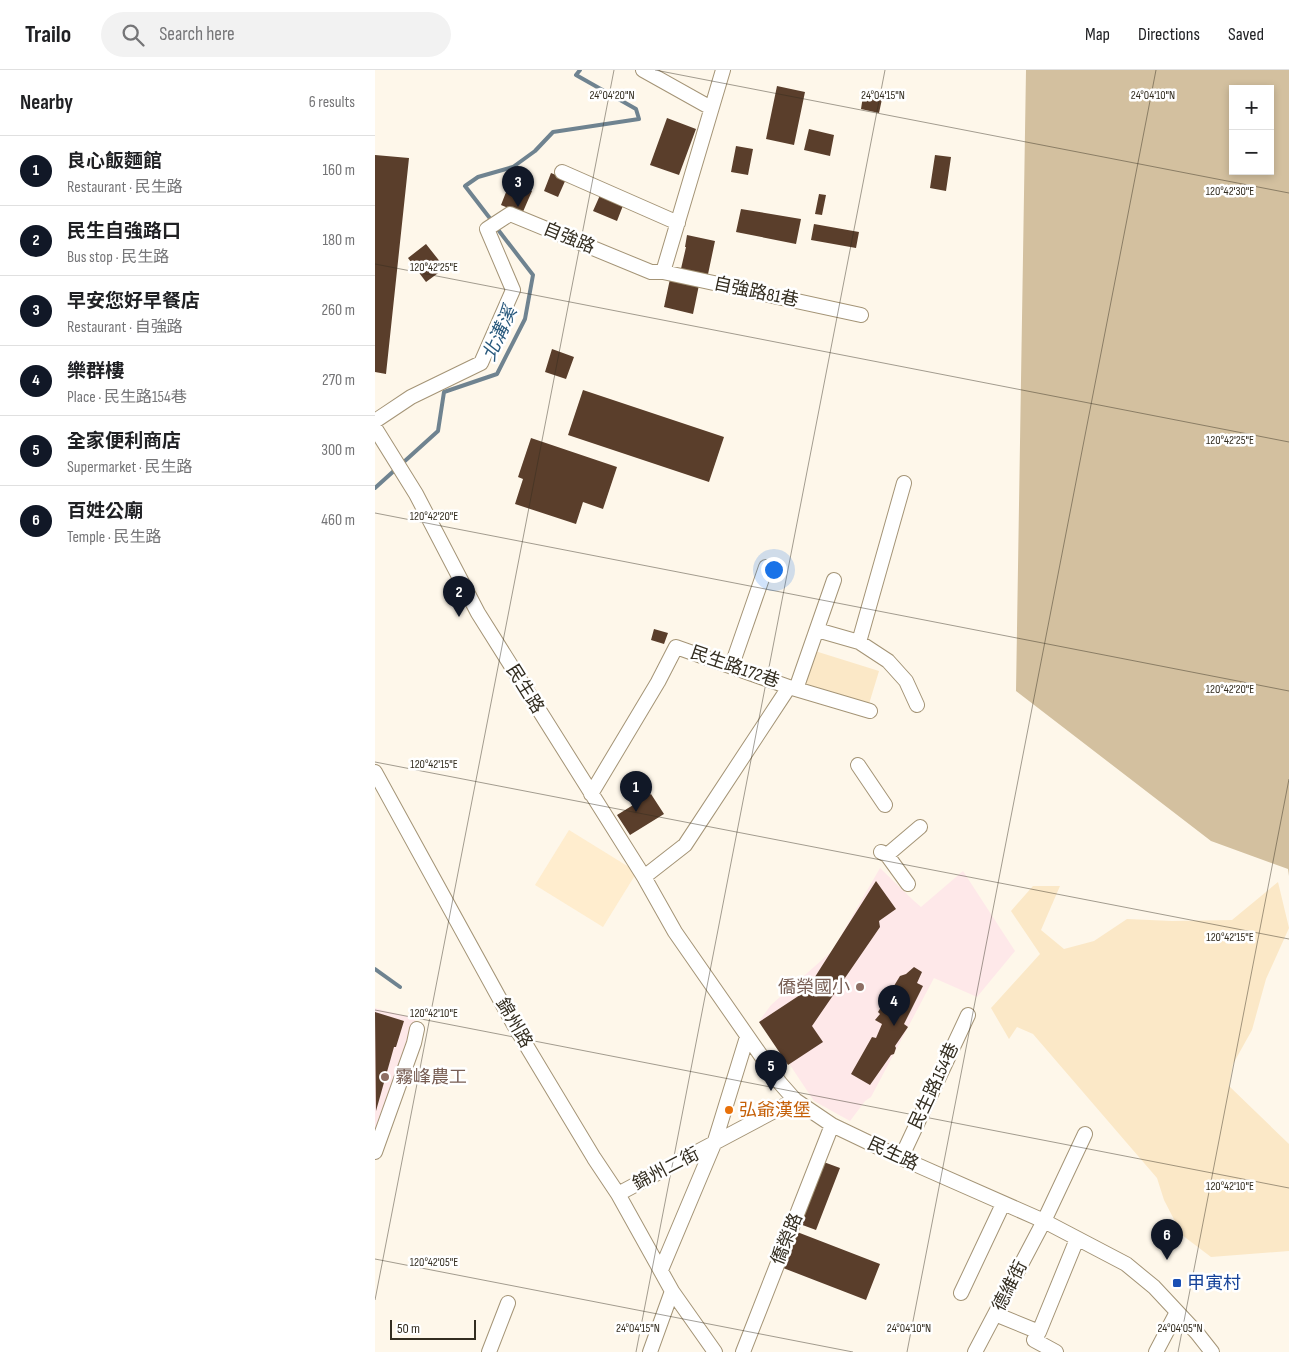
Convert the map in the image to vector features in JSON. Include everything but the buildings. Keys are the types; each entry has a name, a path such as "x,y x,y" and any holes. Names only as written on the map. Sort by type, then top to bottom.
{"street":[{"path":"643,70 711,108"},
{"path":"657,272 678,222 723,70"},
{"path":"562,172 678,222"},
{"name":"自強路","path":"375,426 411,397 481,363 513,290 487,229 510,214 657,272"},
{"name":"自強路81巷","path":"657,272 861,315"},
{"name":"民生路","path":"375,426 416,494 478,613 644,877 675,932 779,1083 795,1100 832,1125 901,1158 1044,1221 1126,1264 1155,1287 1212,1352"},
{"path":"859,642 904,483"},
{"path":"732,665 766,567"},
{"path":"644,877 685,846 793,688 817,630 834,580"},
{"path":"817,630 859,642 888,661 906,681 917,705"},
{"name":"民生路172巷","path":"591,794 658,682 676,647 732,665 793,688 870,711"},
{"path":"858,765 885,805"},
{"name":"錦州路","path":"375,772 514,1025 618,1194 672,1291 715,1352"},
{"path":"908,884 884,853 920,827"},
{"name":"民生路154巷","path":"901,1158 968,1015"},
{"path":"375,1152 415,1043 417,1029"},
{"path":"661,1270 714,1144 747,1037"},
{"path":"714,1144 795,1100"},
{"name":"僑榮路","path":"743,1352 832,1125"},
{"name":"德維街","path":"975,1352 1044,1221 1085,1134"},
{"name":"錦州二街","path":"618,1194 714,1144"},
{"path":"961,1294 1003,1204"},
{"path":"1056,1352 1034,1340 1077,1239"},
{"path":"650,1352 672,1291"},
{"path":"489,1352 508,1303"},
{"path":"1156,1352 1177,1312"},
{"path":"995,1314 1039,1332"}],"shaded area":[{"path":"1026,70 1289,70 1289,876 1288,869 1211,841 1016,691"},
{"path":"815,651 879,671 869,704 804,684"},
{"path":"569,830 637,872 603,927 535,885"},
{"name":"僑榮國小","path":"880,868 921,907 963,871 1015,951 977,997 934,978 871,1097 865,1101 850,1121 814,1101 760,1020 771,1005 832,951"},
{"path":"1278,882 1289,928 1266,979 1252,1030 1233,1064 1229,1086 1289,1144 1289,1251 1211,1257 1182,1235 1164,1200 1157,1178 1033,1034 1017,1027 1009,1039 991,1008 1040,954 1011,911 1033,886 1060,886 1041,930 1064,949 1094,941 1127,919 1172,921 1232,920"},
{"name":"霧峰農工","path":"375,1008 416,1019 375,1135"}],"waterway":[{"name":"北溝溪","path":"492,221 465,186 478,177 513,167 535,151 553,132 639,119 636,109 576,75 580,70"},
{"name":"北溝溪","path":"375,488 438,431 444,392 497,374 525,319 533,275 496,227"},
{"path":"375,969 400,987"}],"place":[{"name":"早安您好早餐店","path":"518,207"},
{"name":"民生自強路口","path":"459,617"},
{"name":"良心飯麵館","path":"636,812"},
{"name":"僑榮國小","path":"860,987"},
{"name":"樂群樓","path":"894,1026"},
{"name":"霧峰農工","path":"385,1077"},
{"name":"全家便利商店","path":"771,1091"},
{"name":"弘爺漢堡","path":"729,1110"},
{"name":"百姓公廟","path":"1167,1260"},
{"name":"甲寅村","path":"1177,1283"}]}
